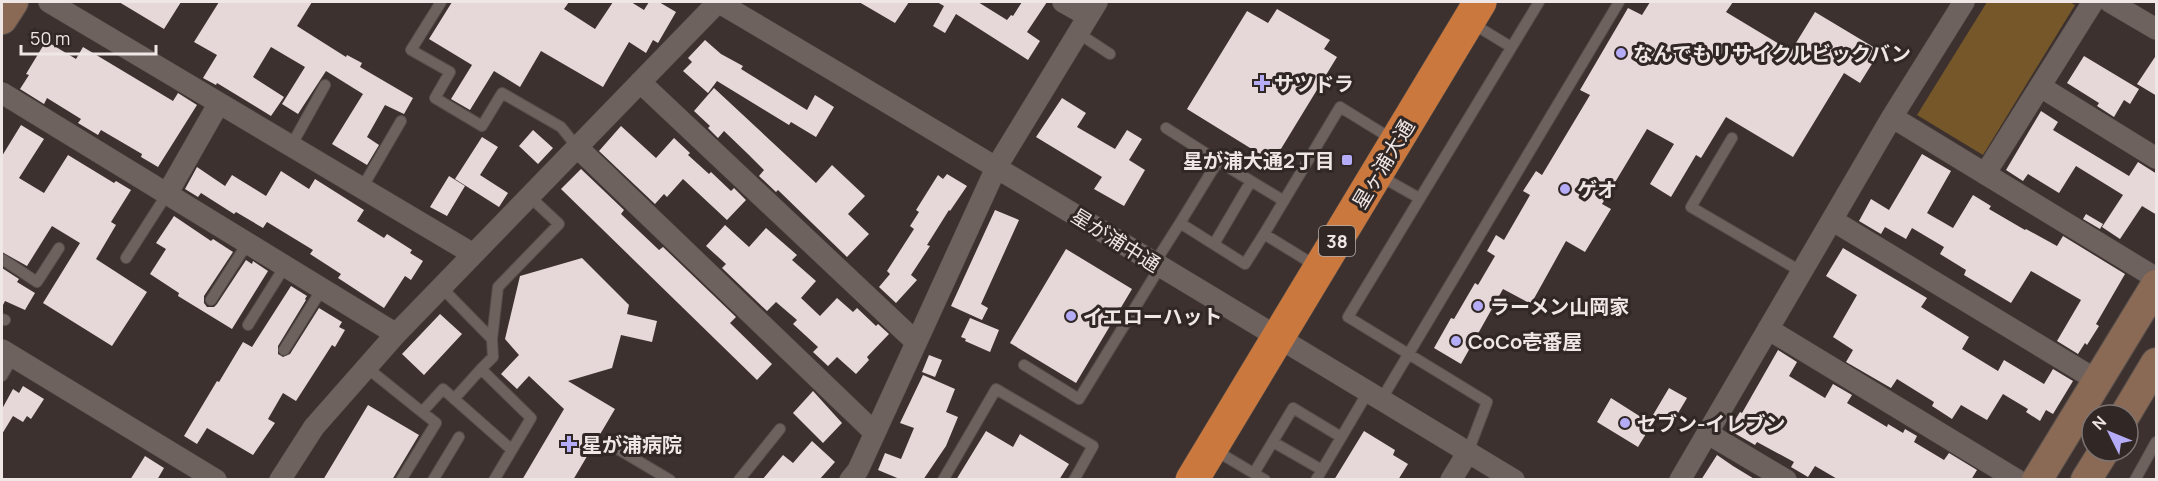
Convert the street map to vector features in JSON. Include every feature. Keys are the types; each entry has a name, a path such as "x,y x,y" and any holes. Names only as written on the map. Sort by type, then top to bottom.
{"highway":[{"name":"星ヶ浦大通","path":"1192,480 1474,12"}],"street":[{"path":"2,19 13,2"},
{"path":"49,2 473,254"},
{"path":"280,480 314,427 396,334 718,2"},
{"name":"星が浦中通","path":"718,2 997,166 1514,480"},
{"path":"850,480 858,470 997,166 1087,17 1063,2"},
{"path":"1680,480 1892,117 1964,2"},
{"path":"1985,174 2093,2"},
{"path":"2110,2 2157,29"},
{"path":"640,82 916,342"},
{"path":"2041,87 2157,158"},
{"path":"2,93 396,334"},
{"path":"166,194 219,104"},
{"path":"1892,117 2157,278"},
{"path":"577,147 875,433"},
{"path":"1832,220 2098,381"},
{"path":"2037,480 2157,285"},
{"path":"1768,329 2016,480"},
{"path":"7,354 216,480"},
{"path":"2132,403 2157,363"},
{"path":"1707,433 1786,480"},
{"path":"1451,480 1468,452"}],"lane":[{"path":"441,2 411,50 450,72 435,98 482,126 502,93 561,127 577,147"},
{"path":"1468,452 1487,402 1348,317 1539,2"},
{"path":"1273,442 1319,475 1341,437 1408,355 1619,2"},
{"path":"1474,12 1511,47"},
{"path":"1087,17 1110,54"},
{"path":"291,146 325,85"},
{"path":"1180,223 1245,264 1340,106 1396,141"},
{"path":"362,188 400,121"},
{"path":"1166,128 1284,201"},
{"path":"1732,138 1691,207 1802,272"},
{"path":"1024,365 1079,399 1218,161"},
{"path":"1377,174 1419,198"},
{"path":"1214,244 1251,181"},
{"path":"126,258 166,194"},
{"path":"454,399 493,357 492,339 498,286 559,224 529,196"},
{"path":"1264,234 1320,268"},
{"path":"211,300 247,244"},
{"path":"2,259 37,282 59,248"},
{"path":"248,325 285,266"},
{"path":"441,287 492,339"},
{"path":"285,350 322,289"},
{"path":"2,376 7,354"},
{"path":"366,367 436,423 401,480"},
{"path":"481,369 531,418 494,480"},
{"path":"422,412 443,389 512,450"},
{"path":"943,480 996,389 1093,446 1074,480"},
{"path":"1254,473 1293,408 1341,437"},
{"path":"739,480 780,429"},
{"path":"433,480 459,438"},
{"path":"2134,480 2157,442"},
{"path":"611,445 670,480"},
{"path":"1211,448 1265,480"}],"shaded area":[{"path":"1987,2 2070,2 2075,5 1983,155 1917,115"}],"building":[{"path":"119,2 181,2 164,29"},
{"path":"219,2 312,2 297,26 346,57 347,55 362,63 360,67 413,98 404,114 385,105 367,137 379,145 367,165 332,144 363,94 326,71 298,114 282,104 305,67 271,47 253,77 284,97 271,116 217,83 216,85 203,78 217,55 194,42"},
{"path":"452,2 569,2 564,9 595,29 613,2 631,2 644,10 649,2 659,2 676,12 658,43 653,40 646,53 629,42 603,87 541,51 520,87 494,71 470,110 451,99 472,65 429,39"},
{"path":"859,2 909,2 895,23"},
{"path":"937,2 978,2 1007,20 1011,15 1013,16 1022,2 1047,2 1027,32 1040,41 1028,60 956,14 945,33 933,26 944,6"},
{"path":"1650,2 1733,2 1726,12 1791,51 1815,12 1880,51 1860,83 1844,73 1793,157 1726,117 1701,158 1696,155 1671,197 1650,184 1674,144 1647,129 1602,204 1611,209 1585,252 1566,241 1531,304 1503,289 1461,364 1434,348 1451,318 1454,319 1475,283 1478,285 1495,256 1487,251 1496,235 1504,240 1530,195 1523,191 1536,171 1542,175 1590,95 1580,90 1628,8 1642,15"},
{"name":"サツドラ","path":"1277,9 1330,40 1324,49 1337,57 1273,162 1187,109 1247,11 1268,23"},
{"path":"705,40 721,54 743,66 741,69 807,110 815,95 834,107 816,137 791,122 789,125 717,81 708,93 683,71 692,62 688,58"},
{"path":"46,41 76,59 83,47 173,101 178,93 197,105 158,167 141,157 142,154 101,130 98,135 78,123 81,119 47,98 44,104 20,89 29,75 26,74"},
{"path":"2157,54 2157,96 2137,84"},
{"path":"2084,56 2139,89 2130,104 2124,100 2114,117 2097,106 2099,103 2067,83"},
{"path":"714,88 816,183 832,165 865,196 848,214 869,234 847,257 778,190 776,192 759,176 764,170 724,131 718,138 708,128 710,126 694,111"},
{"path":"1062,98 1086,113 1077,127 1115,149 1127,130 1142,139 1129,160 1145,170 1124,206 1094,189 1102,177 1036,137"},
{"path":"2041,111 2058,122 2053,130 2129,176 2138,162 2157,174 2157,215 2142,206 2120,239 2102,227 2123,195 2076,166 2059,193 2028,174 2023,181 2006,170"},
{"path":"21,125 44,139 19,178 44,193 68,155 114,183 116,181 131,190 111,222 116,225 96,259 147,292 112,346 43,303 80,243 52,226 27,266 2,252 2,156"},
{"path":"621,126 656,158 674,138 690,153 688,155 709,174 711,172 731,191 734,188 746,200 727,220 683,179 667,197 664,194 655,204 599,151"},
{"path":"533,130 553,148 538,164 519,146"},
{"path":"482,137 498,147 480,175 508,193 499,207 455,179"},
{"path":"1922,154 1951,171 1927,213 1953,228 1973,195 1991,206 1989,209 2025,230 2057,246 2063,236 2125,274 2096,324 2099,326 2087,345 2085,343 2078,354 2057,341 2081,300 2031,271 2011,303 1964,275 1966,270 1940,254 1944,247 1912,228 1906,239 1885,227 1881,234 1859,221 1871,199 1889,210"},
{"path":"197,167 225,186 232,175 266,196 281,171 309,189 315,179 364,210 357,221 384,238 387,234 412,250 410,253 423,261 411,280 405,276 384,308 338,278 341,274 310,254 313,250 267,222 263,228 236,212 234,214 201,193 198,197 185,189"},
{"path":"581,169 624,210 621,214 659,250 663,247 736,317 730,323 772,364 757,380 561,189"},
{"path":"947,174 967,186 949,210 911,275 917,280 896,303 879,287 890,274 887,271 914,229 910,226 919,212 916,210 938,175 943,179"},
{"path":"449,176 465,186 447,216 430,207"},
{"path":"995,210 1019,220 981,304 988,308 982,320 951,306"},
{"path":"2086,214 2103,224 2100,229 2083,219"},
{"path":"174,216 211,241 213,239 233,252 204,296 204,303 207,307 214,307 217,304 246,260 252,264 253,261 268,271 232,329 178,296 179,293 150,274 166,249 156,243"},
{"path":"725,225 749,247 766,228 797,255 792,260 816,281 801,298 820,316 837,298 853,312 857,308 876,326 878,324 889,334 867,357 869,360 856,374 837,357 828,366 813,352 818,347 793,324 797,320 776,302 767,311 722,268 726,264 706,246"},
{"path":"1843,248 1927,298 1921,307 1969,337 1962,349 1998,371 2004,360 2044,384 2053,369 2073,381 2053,414 2046,410 2040,421 2026,412 2028,409 2003,394 1987,420 1961,405 1952,419 1932,406 1934,402 1897,379 1891,388 1846,362 1853,350 1833,337 1857,295 1826,276"},
{"name":"イエローハット","path":"1066,249 1132,289 1076,383 1010,343"},
{"path":"582,258 629,305 627,314 657,321 652,342 621,335 612,368 568,381 615,409 573,480 522,480 564,409 529,376 517,389 501,374 519,355 505,339 520,276"},
{"path":"2,268 19,279 17,282 35,293 25,310 5,301 2,307"},
{"path":"291,286 307,296 278,346 278,354 283,357 290,354 319,308 342,322 339,327 345,330 335,347 332,345 296,401 283,393 268,419 275,423 253,455 207,428 197,444 184,436 243,342 252,347"},
{"path":"440,314 462,334 424,375 402,354"},
{"path":"970,318 999,330 990,352 961,337"},
{"path":"1778,350 1797,362 1789,376 1825,398 1833,384 1852,395 1847,403 1887,427 1888,424 1903,433 1905,429 1917,436 1914,442 1944,460 1949,453 1977,470 1971,480 1839,480 1815,466 1808,477 1791,467 1794,462 1757,442 1755,445 1729,430 1740,412 1742,413"},
{"path":"929,355 942,360 935,377 922,372"},
{"path":"923,375 955,389 946,412 958,417 946,446 923,480 902,480 878,470 885,453 901,459 914,428 900,423"},
{"path":"23,386 44,399 31,419 27,416 23,422 13,416 2,434 2,409 13,389 19,393"},
{"path":"1669,388 1687,398 1671,425 1653,415"},
{"path":"813,391 842,423 823,443 793,413"},
{"name":"セブン-イレブン","path":"1611,398 1652,424 1638,447 1597,422"},
{"path":"368,405 419,435 392,480 323,480"},
{"path":"986,431 1013,447 1020,434 1069,464 1059,480 956,480"},
{"path":"1364,431 1395,450 1393,455 1408,464 1398,480 1334,480"},
{"path":"812,441 835,462 819,480 762,480 783,455 793,463"},
{"path":"1717,455 1733,466 1756,480 1701,480"},
{"path":"145,456 164,468 157,480 130,480"}],"place":[{"name":"なんでもリサイクルビックバン","path":"1621,53"},
{"name":"サツドラ","path":"1262,83"},
{"name":"星が浦大通2丁目","path":"1347,160"},
{"name":"ゲオ","path":"1565,189"},
{"name":"ラーメン山岡家","path":"1478,306"},
{"name":"イエローハット","path":"1071,316"},
{"name":"CoCo壱番屋","path":"1456,341"},
{"name":"セブン-イレブン","path":"1625,423"},
{"name":"星が浦病院","path":"569,444"}]}
